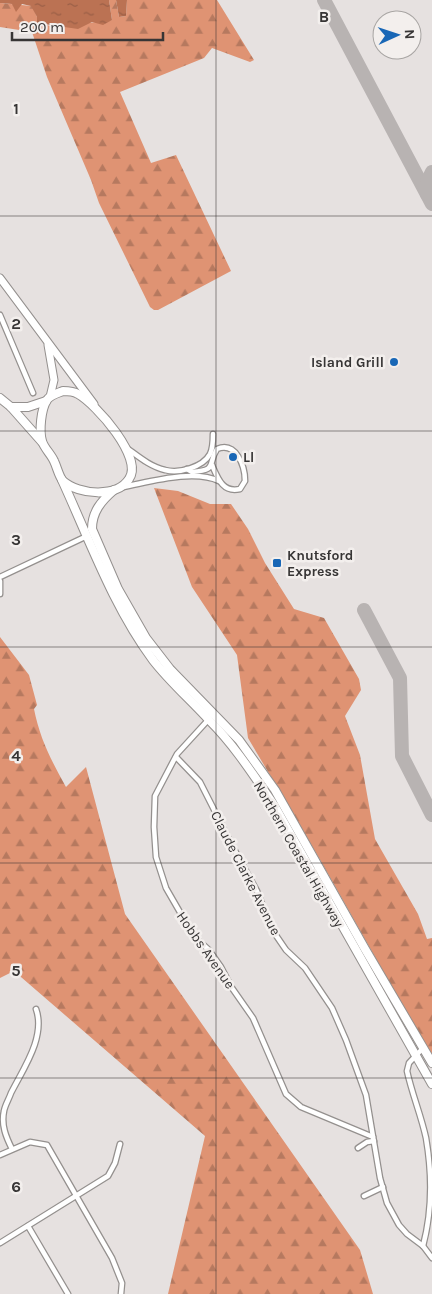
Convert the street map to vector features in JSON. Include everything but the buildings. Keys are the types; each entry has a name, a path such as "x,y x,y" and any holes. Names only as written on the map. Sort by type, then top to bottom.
{"main road":[{"path":"0,278 128,449 133,466 131,477 116,490 85,492 62,480 50,453 42,442 11,407 0,398"},
{"path":"42,442 42,416 54,380 46,340"},
{"path":"11,407 28,407 63,391 78,394 102,416"},
{"name":"Northern Coastal Highway","path":"62,480 116,601 152,658 178,690 209,719 249,768 274,805 432,1084"},
{"name":"Northern Coastal Highway","path":"116,490 96,510 92,520 92,529 118,589 131,613 146,638 170,668 239,740 275,790 364,949 432,1063"}],"street":[{"path":"0,315 33,393"},
{"path":"128,449 147,462 166,470 187,469 200,464 211,453 213,434"},
{"path":"116,490 177,478 209,476 227,488 240,489 246,481 242,464 232,449 223,447 216,452 212,465 208,469 192,472 187,469"},
{"path":"212,465 219,481"},
{"path":"0,577 87,536"},
{"path":"0,581 0,594"},
{"name":"Hobbs Avenue","path":"209,719 176,757 154,796 156,857 166,888 197,938 221,967 232,988 253,1018 286,1094 301,1107 373,1139"},
{"name":"Claude Clarke Avenue","path":"176,757 200,782 257,891 273,932 286,950 305,968 332,1008 366,1095 373,1139 387,1202 407,1234 422,1246 432,1258"},
{"path":"12,1149 4,1133 4,1110 32,1050 40,1028 36,1009"},
{"path":"422,1246 427,1222 429,1197 429,1156 407,1070 409,1063 423,1048"},
{"path":"358,1148 373,1139"},
{"path":"0,1155 30,1142 48,1145 112,1258 122,1283 121,1294"},
{"path":"0,1243 108,1176 115,1163 120,1144"},
{"path":"364,1196 383,1187"},
{"path":"28,1226 68,1294"}],"green space":[{"path":"109,0 116,0 119,17 126,16 127,0 217,0 254,60 250,62 212,48 204,58 120,92 151,163 176,155 231,271 158,310 150,307 99,203 47,77 32,32 0,27 0,3 32,6 37,17 37,23 56,27 112,20"},
{"path":"154,488 178,491 210,504 231,504 248,529 265,563 294,609 324,618 359,679 361,690 345,716 360,755 375,839 418,914 427,939 432,938 432,1058 319,858 248,738 237,655 192,587"},
{"path":"0,637 29,675 37,705 34,709 39,730 66,787 86,767 125,914 360,1250 373,1294 168,1294 205,1136 14,971 0,978"}],"water":[{"path":"0,0 109,0 112,20 103,25 92,22 78,29 37,23 37,17 31,6 22,4 16,12 12,4 0,3"},
{"path":"116,0 127,0 126,16 119,17"}],"taxiway":[{"path":"324,0 432,204"},
{"path":"427,194 427,182 432,172"},
{"path":"364,610 400,678 402,756 432,815"}],"place":[{"name":"Island Grill","path":"394,362"},
{"name":"Ll","path":"233,457"},
{"name":"Knutsford Express","path":"277,563"}]}
